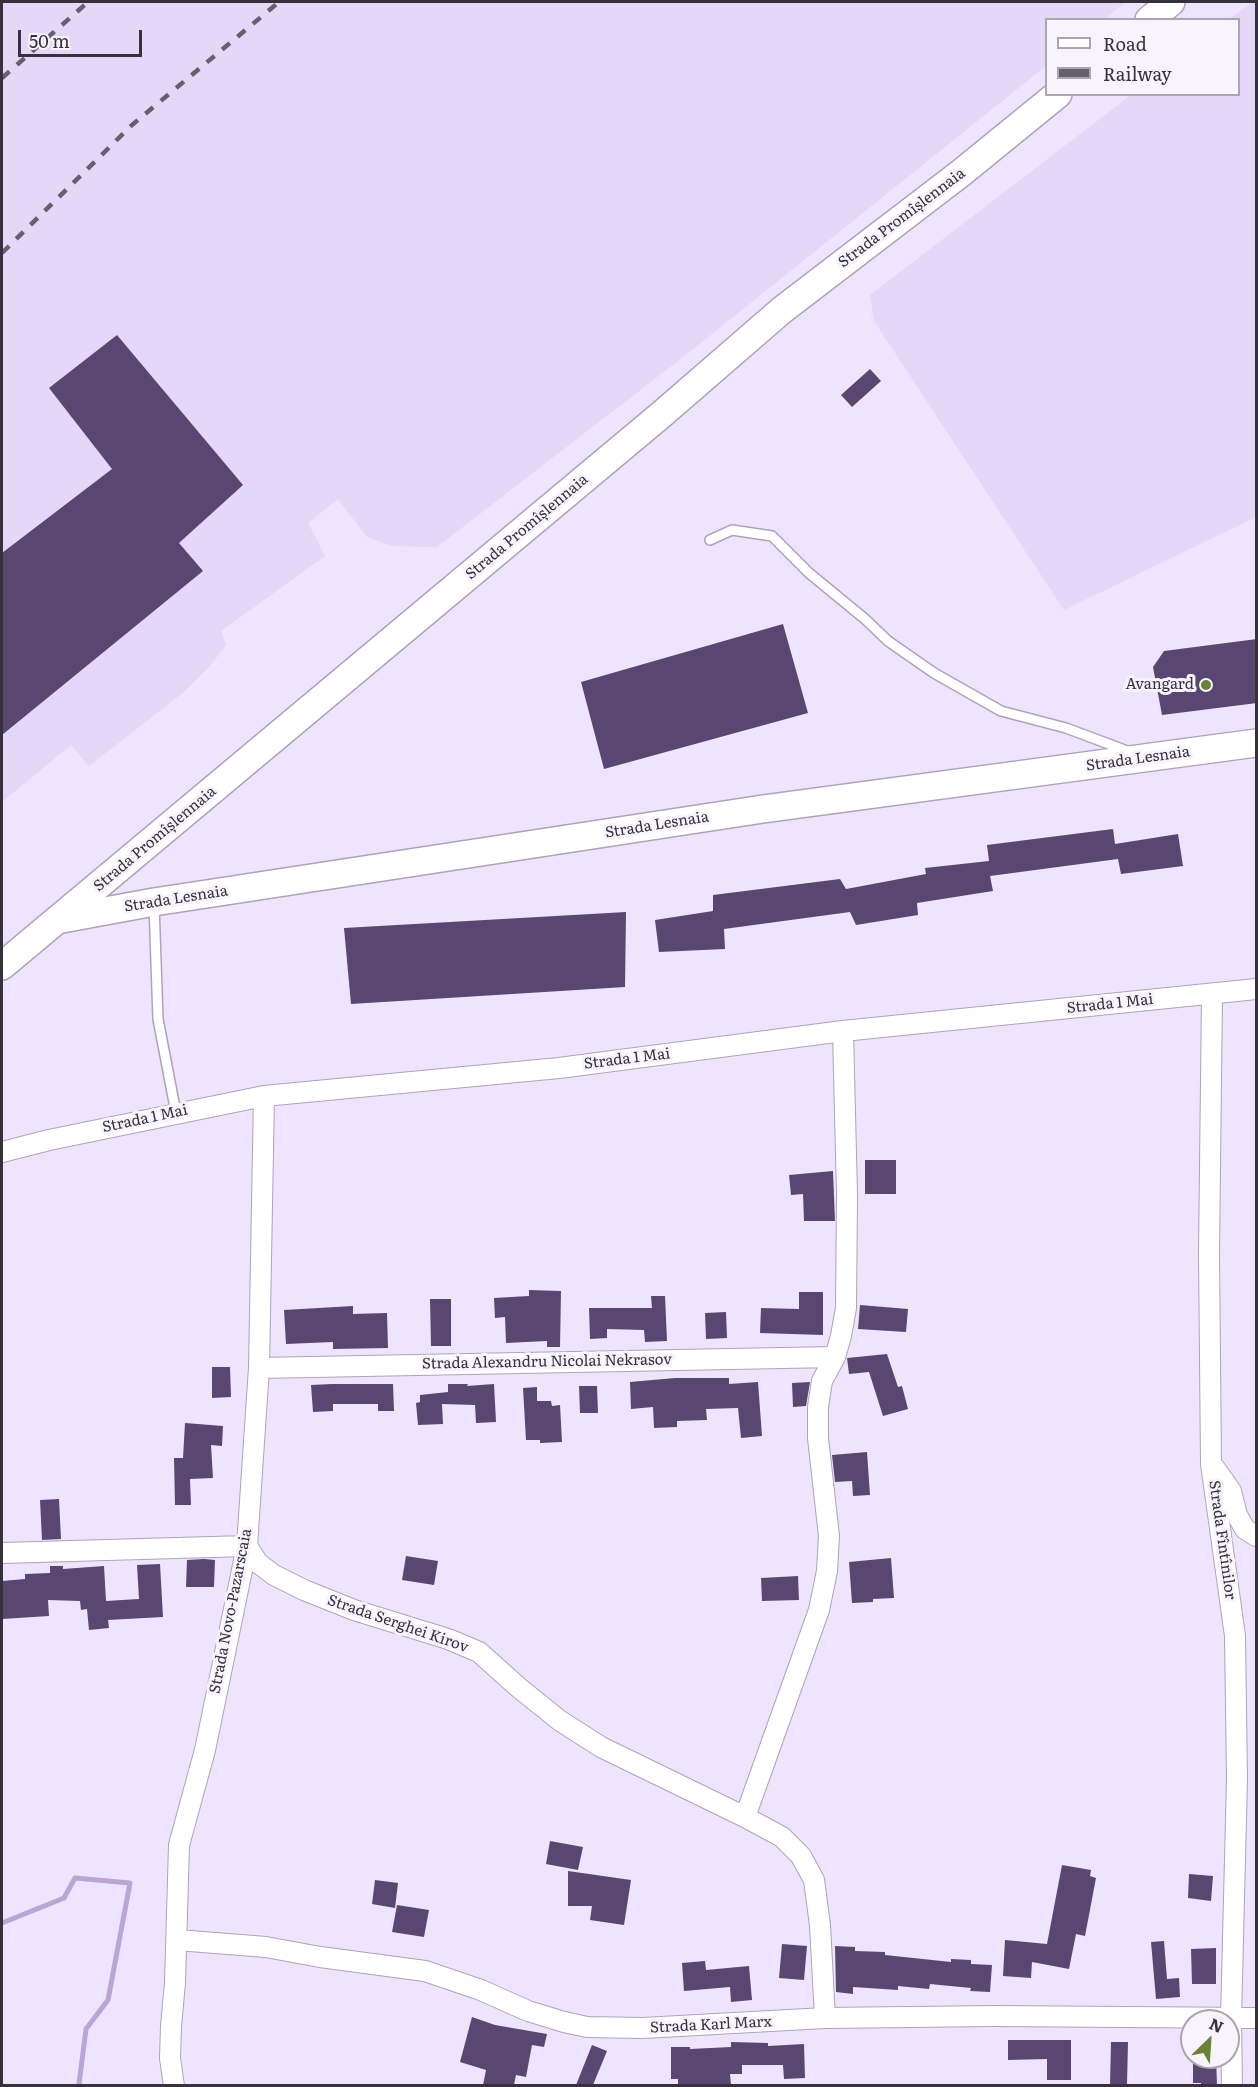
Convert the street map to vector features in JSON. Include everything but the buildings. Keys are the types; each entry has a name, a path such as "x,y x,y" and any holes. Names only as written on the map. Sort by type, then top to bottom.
{"street":[{"path":"1152,18 1172,2"},
{"name":"Strada Promîșlennaia","path":"2,966 662,414 782,310 961,173 1056,96"},
{"name":"Strada Lesnaia","path":"59,920 154,902 763,809 1257,743"},
{"name":"Strada 1 Mai","path":"2,1152 49,1140 264,1096 559,1068 843,1031 1257,989"},
{"name":"Strada Fîntînilor","path":"1212,994 1209,1254 1212,1464 1235,1636 1237,1779 1231,2009"},
{"path":"745,1817 819,1610 827,1571 829,1536 818,1438 818,1407 822,1381 835,1357 846,1308 847,1196 843,1031"},
{"name":"Strada Novo-Pazarscaia","path":"174,2085 170,2058 177,1941 179,1845 205,1750 247,1546 259,1368 264,1096"},
{"name":"Strada Alexandru Nicolai Nekrasov","path":"259,1368 835,1357"},
{"path":"1212,1464 1231,1491 1237,1515 1245,1529 1257,1536"},
{"path":"2,1553 247,1546"},
{"name":"Strada Serghei Kirov","path":"247,1546 258,1563 274,1575 304,1590 354,1610 448,1639 478,1652 559,1720 602,1747 782,1837 801,1856 814,1880 820,1925 825,2018"},
{"name":"Strada Karl Marx","path":"177,1941 266,1947 320,1957 425,1971 481,1990 528,2011 587,2027 643,2028 825,2018 995,2016 1180,2018"},
{"name":"Strada Karl Marx","path":"1240,2019 1257,2018"},
{"name":"Strada Fîntînilor","path":"1232,2069 1232,2085"}],"lane":[{"path":"710,540 732,530 772,536 809,573 888,641 933,673 1001,711 1065,728 1147,758"},
{"path":"154,902 158,1018 176,1113"}],"shaded area":[{"path":"2,2 1126,2 1105,18 1045,18 1045,67 687,354 437,547 392,546 367,537 338,499 308,523 325,556 221,631 226,645 210,666 184,692 89,766 71,745 2,802"},
{"path":"1256,2 1256,517 1064,610 874,321 870,295 1130,96 1240,96 1240,18 1230,18"}],"waterway":[{"path":"2,1923 64,1898 75,1878 130,1883 108,2000 86,2029 79,2084 81,2086"}],"railway":[{"path":"2,78 88,2"},
{"path":"2,253 132,125 279,2"}],"place":[{"name":"Avangard","path":"1206,685"}]}
